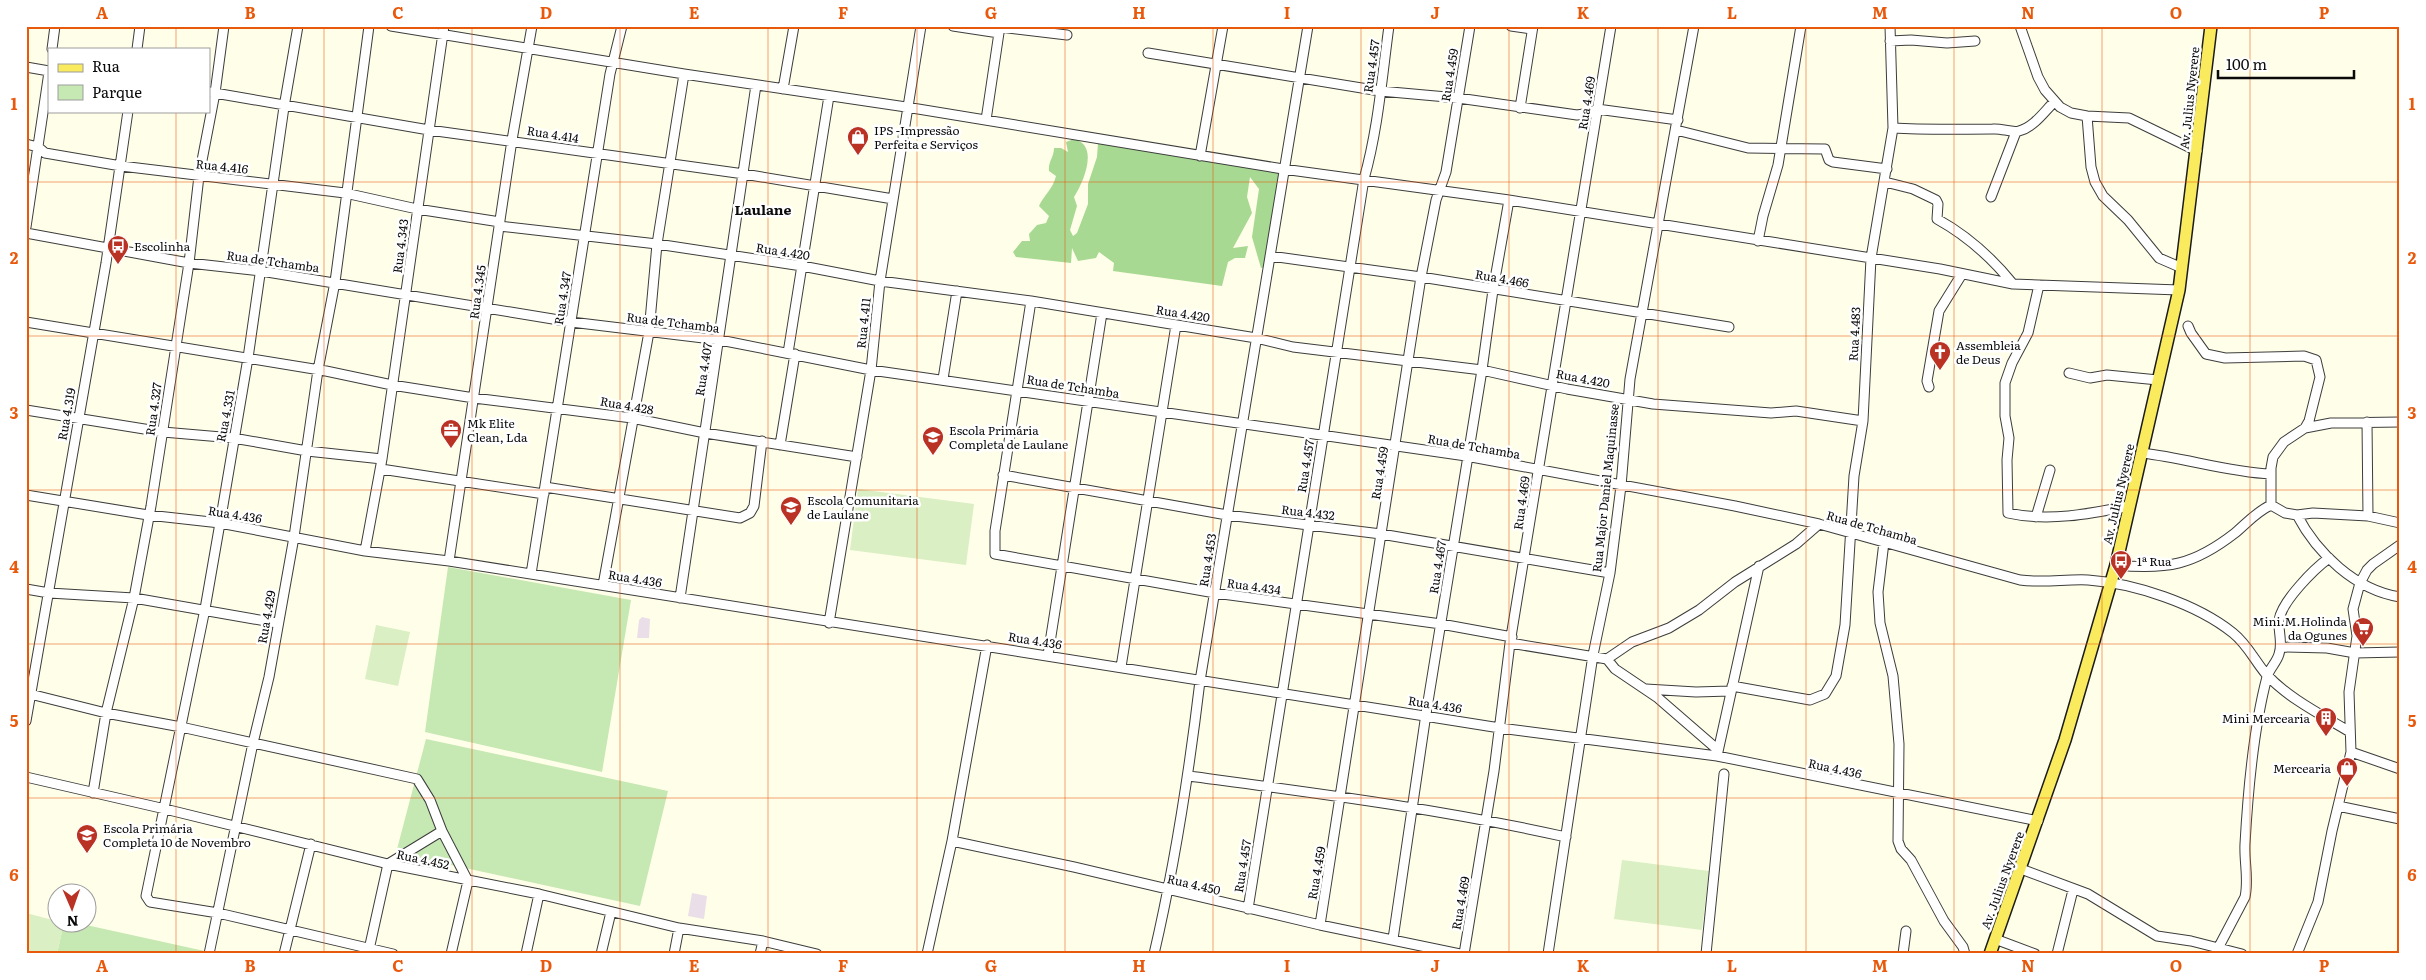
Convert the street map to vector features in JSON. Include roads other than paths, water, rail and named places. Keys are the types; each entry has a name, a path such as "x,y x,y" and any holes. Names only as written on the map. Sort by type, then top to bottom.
{"main road":[{"name":"Av. Julius Nyerere","path":"1990,954 2065,740 2116,565 2179,290 2211,26"}],"street":[{"path":"52,48 55,26"},
{"path":"137,48 140,26"},
{"name":"Rua 4.327","path":"210,105 224,26"},
{"name":"Rua 4.331","path":"298,26 284,107 248,358 205,609 146,896 150,902 218,913 289,929 369,952 393,954"},
{"name":"Rua 4.429","path":"208,954 269,677 294,537 318,370 335,282 345,194 358,119 369,26"},
{"path":"391,26 444,30 528,48 684,74 906,107 1283,170 1364,179 1509,200 1871,258 2013,284 2179,290"},
{"name":"Rua 4.345","path":"450,561 512,140 532,26"},
{"name":"Rua 4.347","path":"531,574 556,407 613,61 622,26"},
{"path":"783,89 794,26"},
{"name":"Rua 4.411","path":"829,623 871,370 880,281 920,26"},
{"path":"952,26 1067,36"},
{"path":"1200,156 1223,26"},
{"name":"Rua 4.453","path":"1154,954 1168,891 1188,776 1200,681 1308,26"},
{"name":"Rua 4.457","path":"1248,909 1349,268 1364,179 1370,158 1389,26"},
{"name":"Rua 4.459","path":"1320,925 1342,796 1368,615 1421,277 1439,190 1446,172 1470,26"},
{"path":"1511,26 1532,28 1520,108"},
{"name":"Rua 4.469","path":"1462,954 1486,819 1511,640 1526,558 1538,470 1611,26"},
{"name":"Rua Major Daniel Maquinasse","path":"1548,954 1593,655 1610,573 1627,399 1641,311 1694,26"},
{"path":"1758,241 1780,148 1801,26"},
{"name":"Rua 4.483","path":"1645,689 1696,692 1731,688 1810,700 1826,694 1836,676 1842,645 1854,476 1863,421 1871,258 1893,128 1890,26"},
{"path":"2020,26 2038,77 2054,102 2071,112 2088,116 2128,118 2197,151"},
{"path":"986,120 1000,29"},
{"name":"Rua 4.343","path":"365,551 382,459 407,295 417,209 444,30"},
{"path":"1890,41 1910,40 1947,44 1975,40"},
{"path":"1148,53 1380,91 1458,98 1577,115 1590,113 1597,109 1678,120"},
{"path":"26,67 48,71"},
{"path":"603,585 649,332 657,244 684,74"},
{"path":"26,226 48,78"},
{"name":"Rua 4.407","path":"680,598 720,340 730,255 744,174 756,85"},
{"name":"Rua 4.414","path":"212,92 284,107 358,119 744,174 893,199"},
{"path":"780,444 802,266 829,96"},
{"path":"1893,128 1933,131 2004,129 2016,132 2028,127 2040,118 2054,102"},
{"name":"Rua 4.319","path":"26,720 29,693 49,593 78,418 109,249 128,112"},
{"name":"Rua 4.327","path":"92,793 106,713 134,598 163,432 209,112"},
{"path":"2088,116 2091,167 2094,182 2103,196 2128,220 2160,258 2182,268"},
{"path":"1676,130 1748,148 1825,149 1828,160 1832,162 1887,169"},
{"path":"1991,197 2016,132"},
{"name":"Rua 4.416","path":"26,144 38,147 45,154 121,166 345,194 500,224"},
{"path":"1884,182 1913,189 1936,200 1938,204 1937,219 1957,230 1987,255 2013,284"},
{"name":"Rua 4.467","path":"1393,939 1466,456 1482,370 1492,290 1509,200"},
{"name":"Rua 4.420","path":"500,224 657,244 802,266 880,281 1031,301 1256,338 1293,347 1482,370 1627,399 1686,408 1771,413 1796,411 1863,421"},
{"name":"Rua de Tchamba","path":"26,233 188,263 335,282 571,322 720,340 871,370 1466,456 1620,486 1699,499 1819,524 1850,531 2020,580 2046,582 2081,580 2111,583 2160,596 2224,626 2244,644 2267,675 2301,703 2350,732"},
{"name":"Rua 4.466","path":"1270,256 1421,277 1566,302 1641,311 1729,327"},
{"path":"1929,387 1928,376 1939,311 1962,274"},
{"path":"2039,285 2028,333 2007,374 2004,395 2009,438 2007,460 2008,513 2036,517 2079,515 2129,506"},
{"path":"943,379 957,291"},
{"path":"1004,475 1031,301"},
{"path":"1048,654 1102,313"},
{"name":"Rua 4.428","path":"26,322 318,370 392,385 474,398 632,418 706,433 857,457"},
{"path":"1121,667 1176,325"},
{"path":"2188,326 2206,354 2225,358 2304,356 2316,360 2320,377 2311,415 2305,428"},
{"path":"2069,373 2090,378 2107,374 2158,380"},
{"path":"26,410 163,432 233,438 307,451 382,459"},
{"path":"2367,422 2368,516"},
{"path":"2271,505 2272,462 2277,449 2305,428 2331,423 2400,422"},
{"path":"380,469 461,483 618,497 740,518 750,513 754,506 762,441"},
{"path":"2142,453 2184,458 2226,470 2271,474"},
{"path":"2036,517 2050,470"},
{"name":"Rua 4.432","path":"1004,475 1227,515 1381,534 1610,573"},
{"name":"Rua 4.434","path":"1004,475 995,531 995,554 1215,593 1441,624 1607,659"},
{"name":"Rua 4.436","path":"26,495 148,515 220,523 365,551 450,561 829,623 1048,654 1200,681 1426,714 1500,728 1580,739 1718,753 1900,794 2038,821"},
{"path":"2271,505 2285,513 2297,515 2313,513 2368,516 2400,523"},
{"path":"2116,565 2161,566 2199,558 2234,534 2260,510 2271,505"},
{"path":"2297,515 2317,548 2360,583 2400,597"},
{"path":"1718,753 1676,712 1615,669 1607,659 1632,642 1669,628 1759,566 1796,544 1819,524"},
{"path":"1884,542 1878,580 1880,623 1893,676 1899,744 1899,845 1911,860 1944,920 1963,947 1965,954"},
{"path":"2296,954 2318,902 2351,752 2349,692 2357,636 2353,609 2360,583 2373,564 2400,545"},
{"path":"2216,951 2245,897 2247,888 2245,844 2256,740 2267,675 2279,656 2281,647 2279,619 2283,609 2320,565 2329,558"},
{"path":"1718,753 1759,566"},
{"path":"26,589 49,593 134,598 278,623"},
{"path":"927,954 952,841 986,645"},
{"path":"2281,647 2327,648 2355,653 2400,652"},
{"path":"29,693 106,713 181,727 417,779 430,800 442,831 468,881 451,954"},
{"path":"2351,752 2400,769"},
{"path":"1706,954 1724,774"},
{"path":"1188,776 1413,807 1486,819 1566,837"},
{"name":"Rua 4.452","path":"26,777 165,808 388,864 539,894 679,928 763,941 817,954"},
{"path":"2338,806 2400,819"},
{"path":"369,952 388,864 442,831"},
{"name":"Rua 4.450","path":"952,841 1074,867 1168,891 1320,925 1462,954"},
{"path":"284,954 311,844"},
{"path":"2021,869 2107,905 2148,932 2216,951 2242,954"},
{"path":"2057,954 2073,890"},
{"path":"526,954 539,894"},
{"path":"601,954 612,912"},
{"path":"674,954 679,928"},
{"path":"1903,954 1906,931"},
{"path":"1995,939 2035,954"},
{"path":"760,954 763,941"}],"place":[{"name":"IPS -Impressão Perfeita e Serviços","path":"858,156"},
{"name":"Escolinha","path":"118,265"},
{"name":"Assembleia de Deus","path":"1940,371"},
{"name":"Mk Elite Clean, Lda","path":"451,449"},
{"name":"Escola Primária Completa de Laulane","path":"933,456"},
{"name":"Escola Comunitaria de Laulane","path":"791,526"},
{"name":"1ª Rua","path":"2121,580"},
{"name":"Mini.M.Holinda da Ogunes","path":"2363,647"},
{"name":"Mini Mercearia","path":"2326,737"},
{"name":"Mercearia","path":"2347,787"},
{"name":"Escola Primária Completa 10 de Novembro","path":"87,854"}],"district":[{"name":"Laulane","path":"763,209"}]}
